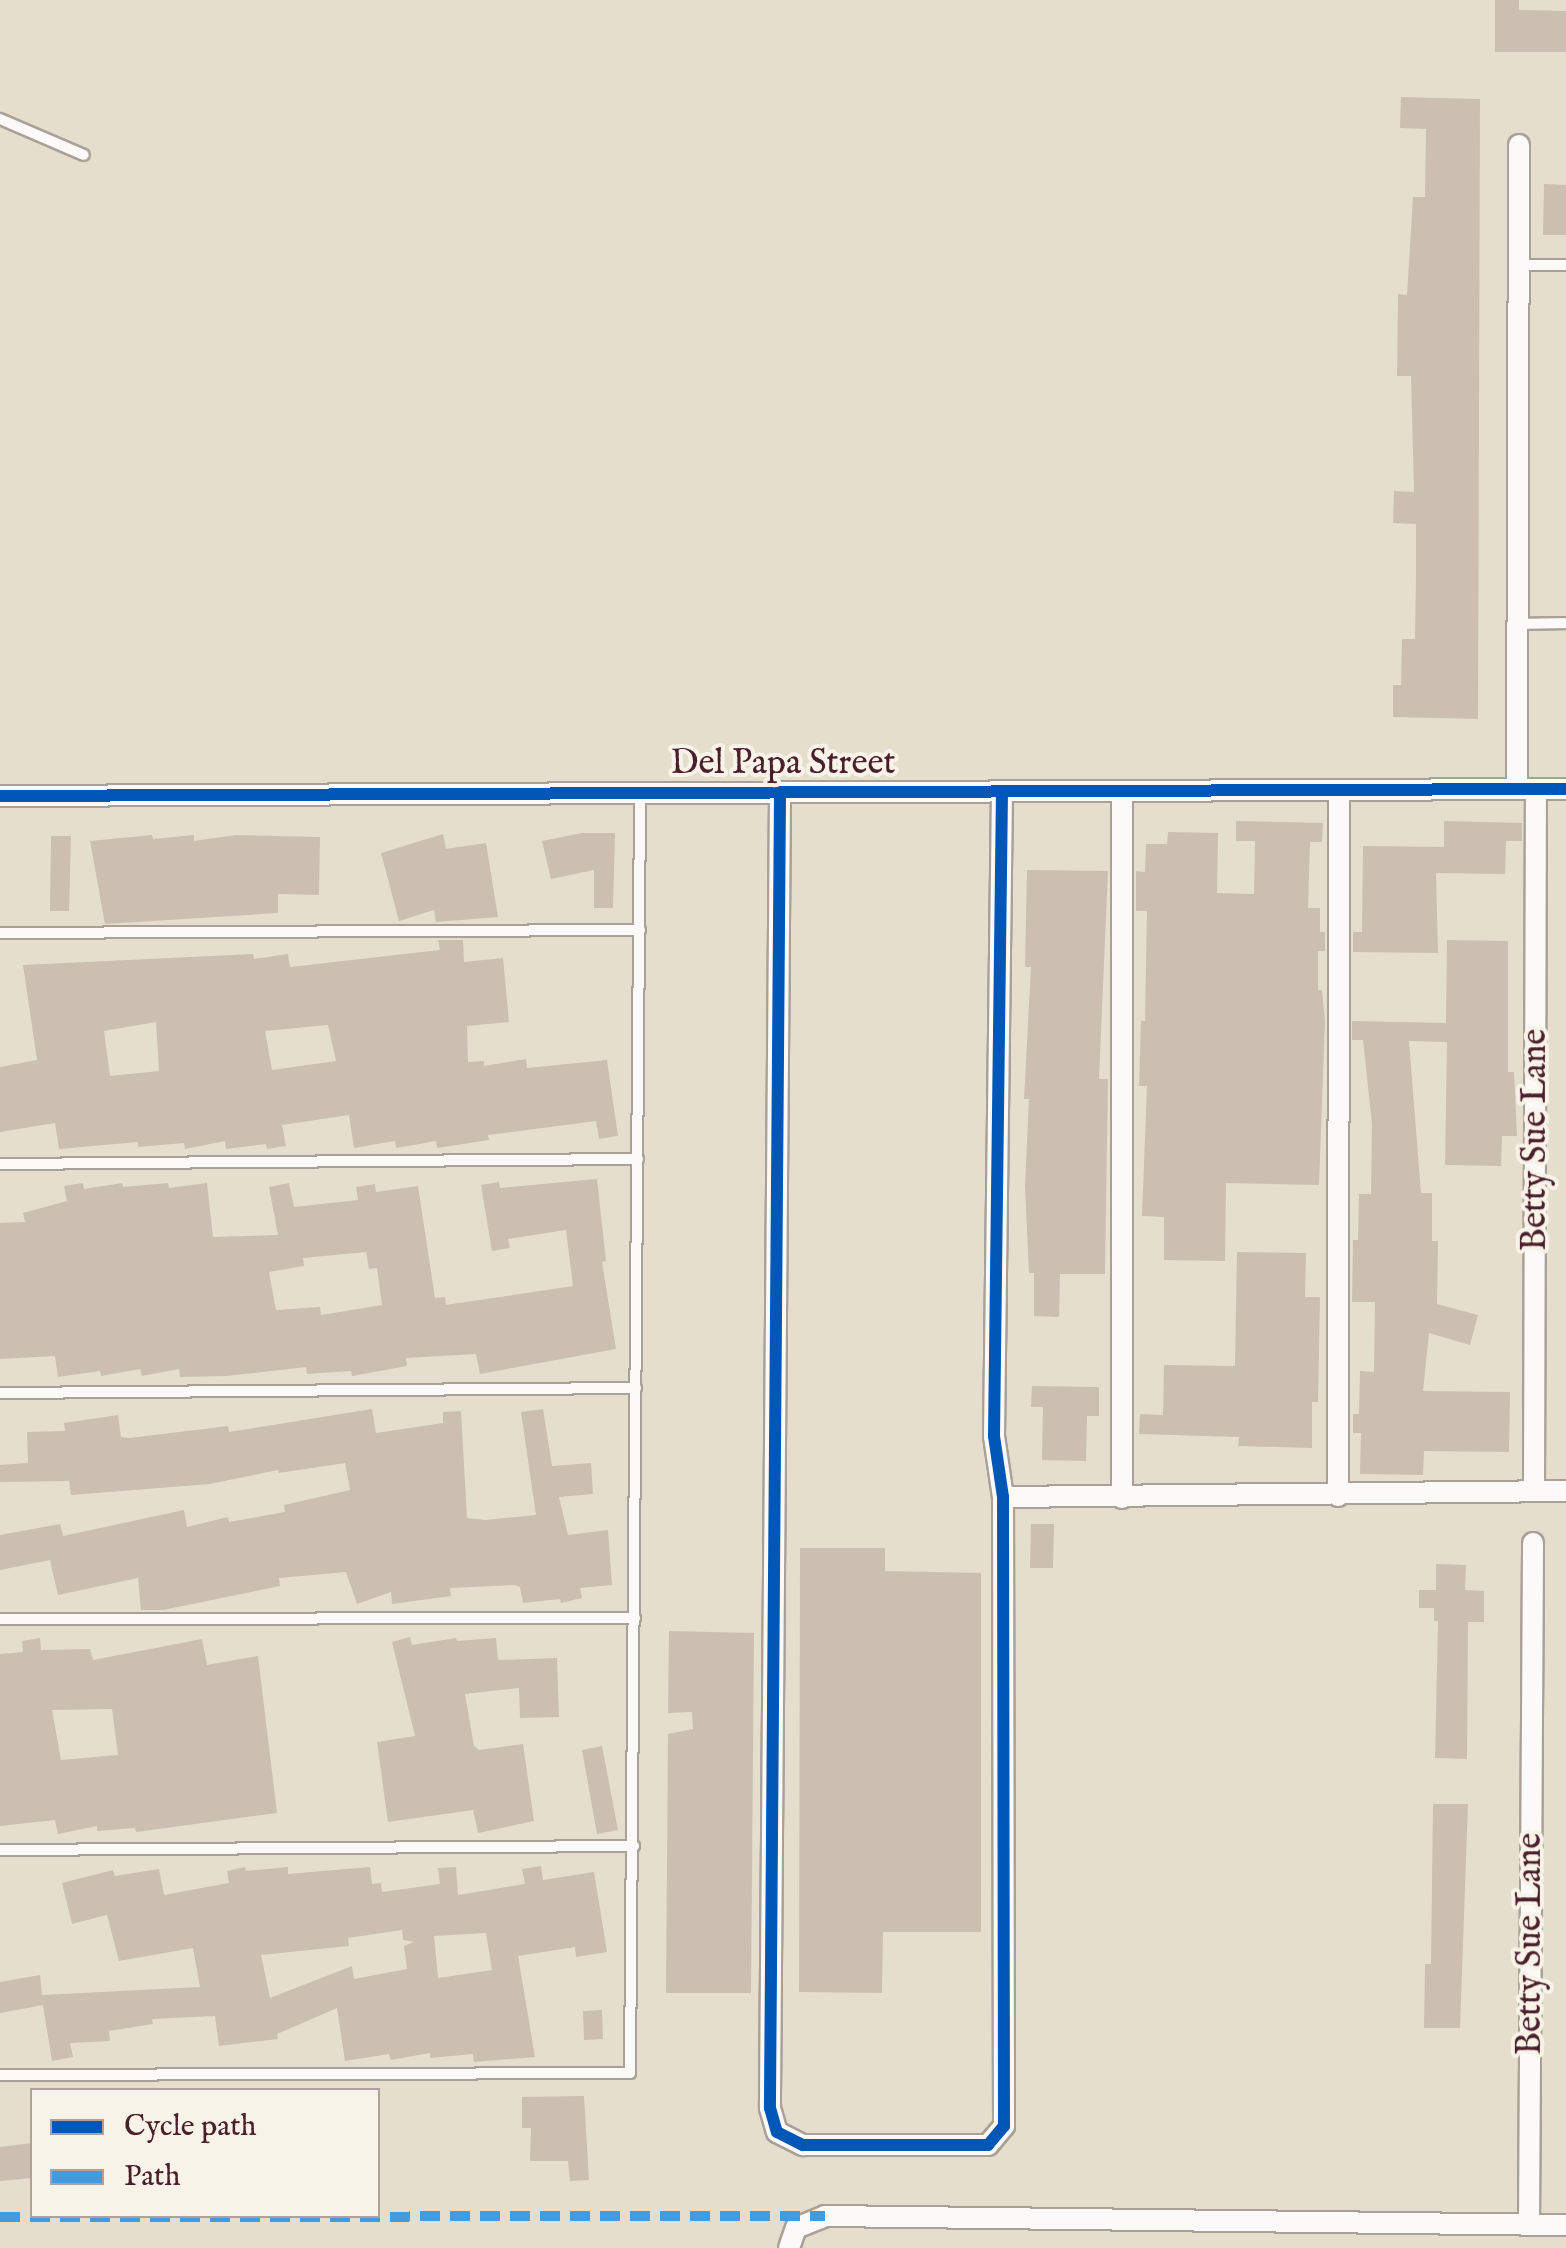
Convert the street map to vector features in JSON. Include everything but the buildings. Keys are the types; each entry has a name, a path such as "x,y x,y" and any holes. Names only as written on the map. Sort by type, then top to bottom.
{"street":[{"name":"Betty Sue Lane","path":"1519,146 1518,624 1526,789 1534,1491"},
{"name":"Del Papa Street","path":"0,796 1566,789"},
{"path":"1338,1496 1339,790"},
{"path":"1122,791 1122,1498"},
{"path":"780,794 770,2108 777,2132 803,2145 988,2144 1004,2126 1002,1497 994,1436 1002,792"},
{"path":"1002,1497 1566,1491"},
{"name":"Betty Sue Lane","path":"1529,2224 1533,1543"},
{"path":"789,2248 796,2228 825,2216 1566,2224"}],"lane":[{"path":"0,120 84,154"},
{"path":"1521,265 1566,265"},
{"path":"1518,624 1566,624"},
{"path":"0,2075 630,2073 640,795"},
{"path":"0,933 640,930"},
{"path":"0,1164 638,1159"},
{"path":"0,1393 636,1388"},
{"path":"0,1620 635,1618"},
{"path":"0,1850 634,1846"}],"marked path":[{"path":"380,2217 825,2216"},
{"path":"0,2217 30,2217"}],"cycle path":[{"path":"0,796 1566,789"},
{"path":"780,794 770,2108 777,2132 803,2145 988,2145 1004,2126 1003,1497 994,1436 1002,792"}]}
